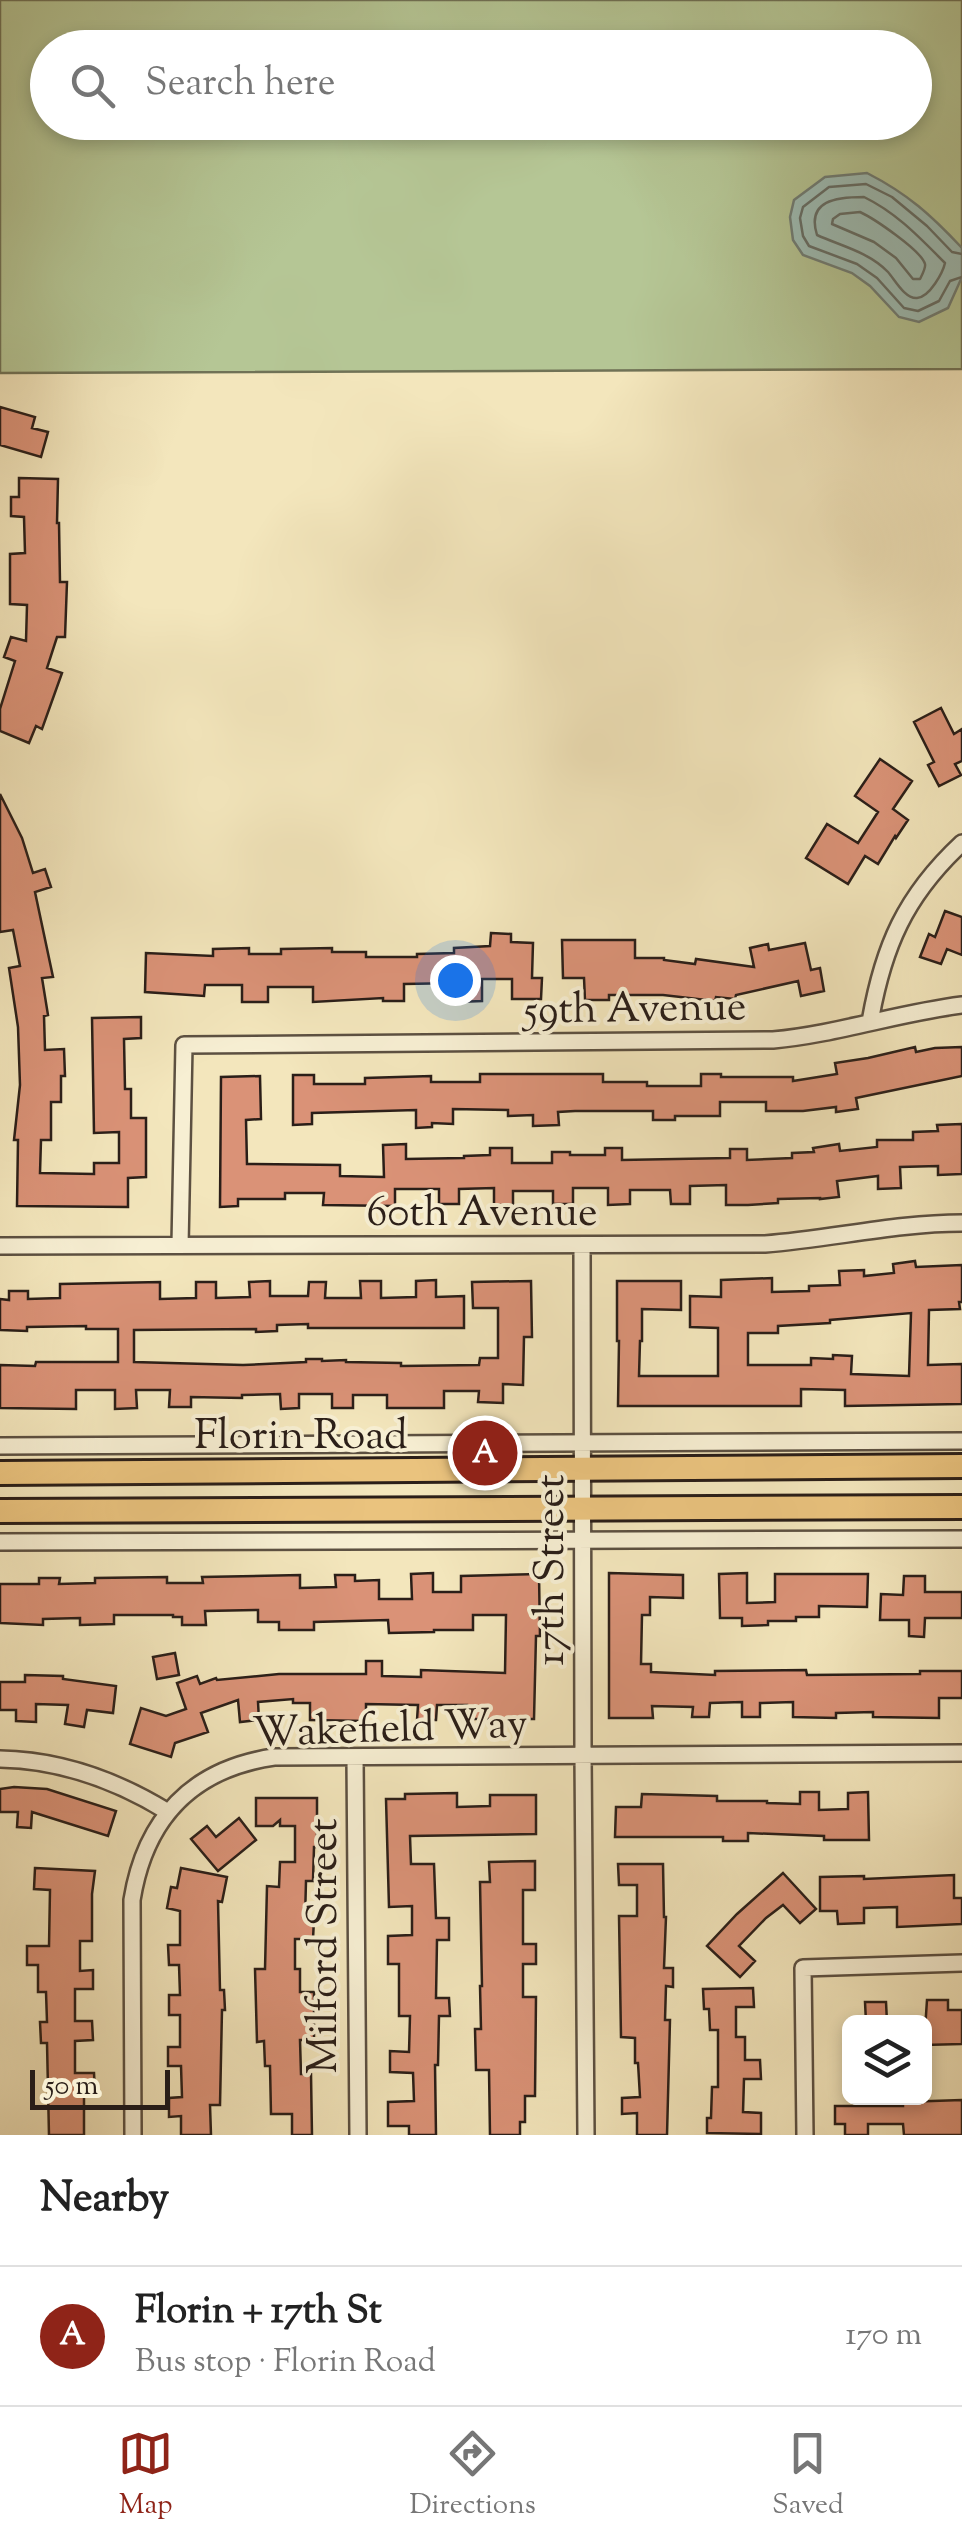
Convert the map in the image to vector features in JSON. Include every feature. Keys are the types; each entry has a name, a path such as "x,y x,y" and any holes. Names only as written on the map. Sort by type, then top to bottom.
{"main road":[{"name":"Florin Road","path":"0,1473 962,1466"},
{"name":"Florin Road","path":"0,1511 962,1507"}],"street":[{"path":"870,1022 877,982 894,934 925,882 962,843"},
{"name":"59th Avenue","path":"180,1246 184,1045 772,1040 962,1005"},
{"name":"60th Avenue","path":"0,1246 766,1244 962,1222"},
{"name":"17th Street","path":"582,1246 586,2135"},
{"name":"Florin Road","path":"0,1446 962,1441"},
{"path":"0,1542 962,1540"},
{"name":"Wakefield Way","path":"133,2135 132,1900 136,1874 145,1849 168,1812 182,1796 228,1768 274,1757 962,1754"},
{"name":"Milford Street","path":"354,1757 358,2135"},
{"path":"0,1759 53,1764 85,1772 143,1796 168,1812"},
{"path":"805,2135 803,1968 962,1962"}],"green space":[{"path":"0,0 962,0 962,369 0,373"}],"water":[{"path":"867,173 918,206 962,248 962,277 948,308 919,322 899,317 852,273 803,255 793,240 790,217 794,200 825,177"}],"building":[{"path":"0,407 35,417 32,428 48,432 41,457 0,445"},
{"path":"19,478 58,479 60,582 67,582 65,637 57,637 47,668 62,673 42,729 36,726 29,743 0,731 0,709 15,661 4,657 11,637 26,641 27,605 10,604 10,554 25,553 24,517 11,516 11,497 19,497"},
{"path":"941,708 954,734 962,729 962,761 955,764 961,775 939,786 928,765 934,762 914,722"},
{"path":"880,759 912,781 893,809 908,820 878,864 865,856 848,884 806,858 827,824 858,843 878,812 855,796"},
{"path":"0,794 22,838 33,873 45,869 51,887 35,892 53,977 42,978 48,1015 44,1016 45,1050 64,1049 65,1076 61,1076 61,1102 51,1102 51,1140 41,1140 40,1173 94,1174 94,1163 119,1163 119,1132 94,1133 92,1018 141,1017 141,1038 124,1039 125,1089 131,1089 131,1118 146,1118 146,1177 128,1178 128,1207 17,1206 18,1140 14,1140 20,1085 18,1027 9,968 20,966 13,930 0,932"},
{"path":"945,911 962,917 962,955 947,949 941,964 920,957 929,934 935,937"},
{"path":"491,933 511,934 511,942 533,943 532,978 542,978 541,999 512,999 512,979 482,979 482,1001 458,1002 458,983 404,984 404,1001 383,998 313,1002 313,987 268,987 268,1002 242,1002 242,985 205,985 204,996 145,992 146,953 213,956 213,949 249,948 249,954 281,954 281,949 332,948 332,952 366,952 366,957 417,957 454,953 454,948 490,946"},
{"path":"562,940 635,940 635,958 695,964 696,959 754,967 750,948 768,944 769,950 805,943 811,970 820,968 824,991 801,996 798,981 736,995 735,999 716,997 715,1001 663,995 609,995 609,1000 585,1000 584,978 563,978"},
{"path":"915,1047 916,1052 962,1047 962,1076 856,1098 858,1109 836,1112 836,1107 766,1111 766,1102 720,1102 720,1116 675,1116 675,1120 653,1120 653,1111 575,1111 558,1112 559,1125 533,1126 533,1115 508,1116 508,1110 453,1109 453,1124 432,1123 432,1127 416,1128 416,1110 312,1113 312,1124 293,1125 293,1075 314,1075 314,1084 365,1084 365,1078 431,1076 431,1082 480,1082 480,1074 603,1074 603,1082 701,1086 701,1074 793,1077 793,1081 837,1074 835,1063"},
{"path":"260,1076 261,1119 246,1120 247,1164 340,1165 340,1176 384,1177 383,1145 406,1144 406,1159 464,1158 490,1155 490,1148 512,1148 512,1163 552,1163 552,1152 605,1155 605,1148 622,1148 622,1160 730,1158 730,1149 747,1149 747,1160 792,1158 792,1153 814,1152 813,1148 839,1144 840,1151 877,1147 877,1140 913,1140 913,1132 938,1131 937,1125 962,1124 962,1174 938,1175 938,1166 900,1167 901,1188 878,1189 878,1176 837,1181 839,1197 778,1199 778,1203 748,1205 726,1205 726,1185 690,1186 690,1204 671,1204 670,1190 630,1190 630,1204 608,1205 608,1188 573,1188 573,1204 553,1204 553,1191 513,1191 513,1205 494,1205 494,1188 459,1189 459,1204 439,1204 439,1189 395,1189 395,1206 323,1205 324,1193 285,1193 285,1199 238,1199 238,1206 220,1207 221,1077"},
{"path":"915,1261 916,1267 962,1265 960,1309 929,1310 928,1365 962,1364 962,1404 845,1406 845,1390 801,1389 801,1406 618,1406 617,1281 681,1281 681,1310 642,1309 639,1376 718,1376 718,1328 690,1327 690,1296 721,1297 721,1280 772,1278 772,1292 809,1291 809,1286 840,1285 839,1271 864,1270 864,1276 894,1273 893,1264","holes":["911,1313 909,1376 851,1374 852,1356 811,1358 811,1365 748,1365 748,1333 778,1333 778,1326"]},
{"path":"436,1280 436,1297 464,1296 464,1328 308,1328 308,1324 277,1325 277,1331 256,1332 134,1330 134,1362 243,1365 322,1359 401,1366 479,1365 480,1358 498,1358 498,1308 473,1308 472,1282 531,1281 532,1337 524,1337 523,1385 503,1384 503,1403 478,1402 479,1391 444,1391 444,1408 387,1408 387,1395 353,1395 353,1408 332,1408 332,1394 299,1394 299,1408 281,1409 280,1394 191,1397 191,1407 169,1407 170,1390 136,1390 137,1408 115,1409 115,1390 76,1390 76,1409 0,1408 0,1365 118,1362 118,1329 86,1326 0,1330 0,1299 9,1300 9,1291 28,1291 28,1299 60,1298 60,1284 160,1282 160,1299 196,1298 196,1282 216,1282 216,1298 250,1297 249,1282 270,1281 270,1296 308,1296 309,1282 326,1282 325,1298 361,1298 360,1281 381,1281 381,1298 416,1297 416,1281"},
{"path":"433,1573 433,1592 461,1592 461,1576 539,1574 540,1636 536,1636 534,1719 467,1719 467,1705 437,1705 436,1720 417,1720 418,1705 366,1704 366,1721 310,1720 310,1703 293,1703 293,1699 258,1702 259,1720 240,1722 238,1700 201,1713 208,1732 175,1743 171,1757 130,1744 141,1708 166,1716 186,1709 177,1683 197,1676 200,1684 216,1678 279,1674 366,1674 366,1661 382,1661 382,1676 421,1677 421,1670 505,1673 506,1615 473,1615 473,1630 389,1633 388,1620 314,1622 314,1630 279,1630 279,1622 258,1622 258,1610 205,1611 206,1625 182,1625 182,1617 173,1615 114,1615 114,1624 80,1625 80,1618 43,1619 43,1625 0,1623 0,1584 39,1584 39,1578 60,1578 59,1584 95,1583 95,1578 167,1577 167,1583 203,1583 202,1577 300,1575 300,1588 336,1587 335,1575 355,1575 355,1581 379,1580 379,1599 412,1599 411,1574"},
{"path":"609,1573 683,1575 683,1598 650,1597 650,1615 642,1615 641,1664 651,1664 651,1672 715,1675 715,1671 806,1670 807,1675 962,1671 962,1698 939,1698 939,1718 873,1717 873,1712 836,1713 836,1718 793,1717 793,1702 760,1703 760,1717 742,1717 742,1702 710,1703 709,1717 692,1717 693,1707 652,1706 653,1718 609,1718"},
{"path":"747,1573 747,1603 775,1602 775,1574 868,1574 867,1607 819,1606 819,1617 768,1621 768,1625 742,1626 742,1618 720,1618 719,1574"},
{"path":"904,1576 925,1576 925,1592 962,1592 962,1618 925,1618 924,1637 909,1636 909,1620 880,1620 881,1594 903,1595"},
{"path":"175,1653 179,1675 157,1679 153,1657"},
{"path":"25,1675 63,1676 116,1686 113,1713 87,1710 84,1727 65,1724 68,1705 36,1704 36,1722 16,1721 16,1710 0,1710 0,1682 25,1682"},
{"path":"0,1789 47,1789 116,1811 108,1836 32,1812 31,1828 17,1827 18,1812 0,1812"},
{"path":"800,1792 819,1792 819,1810 848,1809 848,1793 868,1792 869,1840 748,1833 748,1841 723,1841 723,1837 615,1837 616,1807 641,1807 642,1794 800,1804"},
{"path":"457,1793 457,1807 490,1806 490,1795 536,1795 536,1834 410,1836 411,1864 434,1864 436,1918 449,1918 449,1940 437,1940 436,1998 449,1998 450,2016 439,2016 436,2135 409,2135 409,2126 388,2126 388,2102 414,2101 413,2073 390,2072 390,2051 409,2052 410,2016 399,2016 399,1964 388,1964 388,1936 412,1935 412,1906 389,1907 386,1799 405,1799 405,1794"},
{"path":"256,1798 317,1798 313,1881 306,1881 305,1919 314,1919 313,1939 295,1939 300,1992 314,1992 314,2040 300,2040 301,2074 311,2074 312,2135 292,2135 292,2114 271,2114 270,2066 265,2066 264,2041 257,2042 255,1969 265,1969 267,1886 279,1887 280,1862 295,1862 295,1826 280,1826 280,1820 273,1826 256,1826"},
{"path":"239,1818 256,1840 218,1871 191,1839 207,1826 216,1837"},
{"path":"535,1861 535,1890 523,1890 523,1944 536,1944 536,1964 523,1964 523,1997 536,1997 535,2096 525,2096 525,2122 520,2122 520,2135 490,2135 489,2070 476,2070 475,2029 481,2029 482,1986 480,1882 490,1882 489,1862"},
{"path":"618,1864 663,1864 664,1968 673,1968 673,1987 666,1986 665,2020 670,2020 667,2135 637,2135 637,2113 622,2114 622,2098 640,2097 635,2038 621,2037 619,1916 637,1916 637,1885 619,1885"},
{"path":"35,1868 95,1871 92,1941 80,1941 80,1971 93,1970 93,1989 75,1989 75,2021 92,2021 93,2040 75,2041 75,2073 94,2073 95,2093 84,2093 84,2135 49,2135 47,2043 41,2043 40,2022 47,2022 46,1992 38,1992 38,1965 27,1965 27,1946 49,1946 50,1890 34,1889"},
{"path":"181,1868 227,1877 222,1902 218,1901 220,1990 224,1990 225,2010 220,2105 210,2105 211,2135 181,2135 181,2116 169,2117 169,2098 182,2097 181,2066 168,2066 168,2047 180,2047 180,2015 169,2015 169,1995 180,1995 179,1965 169,1965 168,1945 180,1945 180,1911 167,1908 171,1887 177,1888"},
{"path":"783,1873 816,1909 800,1923 783,1905 766,1918 739,1946 755,1961 740,1977 707,1946"},
{"path":"954,1875 954,1898 962,1898 962,1924 897,1927 897,1907 864,1908 864,1923 838,1924 837,1911 820,1911 820,1877"},
{"path":"753,1988 754,2007 736,2007 736,2037 745,2037 745,2060 760,2060 761,2079 744,2079 743,2112 761,2113 761,2134 707,2133 712,2087 718,2087 718,2030 710,2030 703,1989"},
{"path":"927,2000 948,2000 948,2010 962,2010 962,2044 932,2045 932,2015 926,2015"},
{"path":"865,2002 886,2002 887,2015 866,2015"},
{"path":"962,2100 962,2135 904,2135 903,2124 868,2124 868,2135 845,2135 845,2124 835,2124 835,2106 932,2105 932,2101"}],"place":[{"name":"Florin + 17th St","path":"485,1453"}]}
